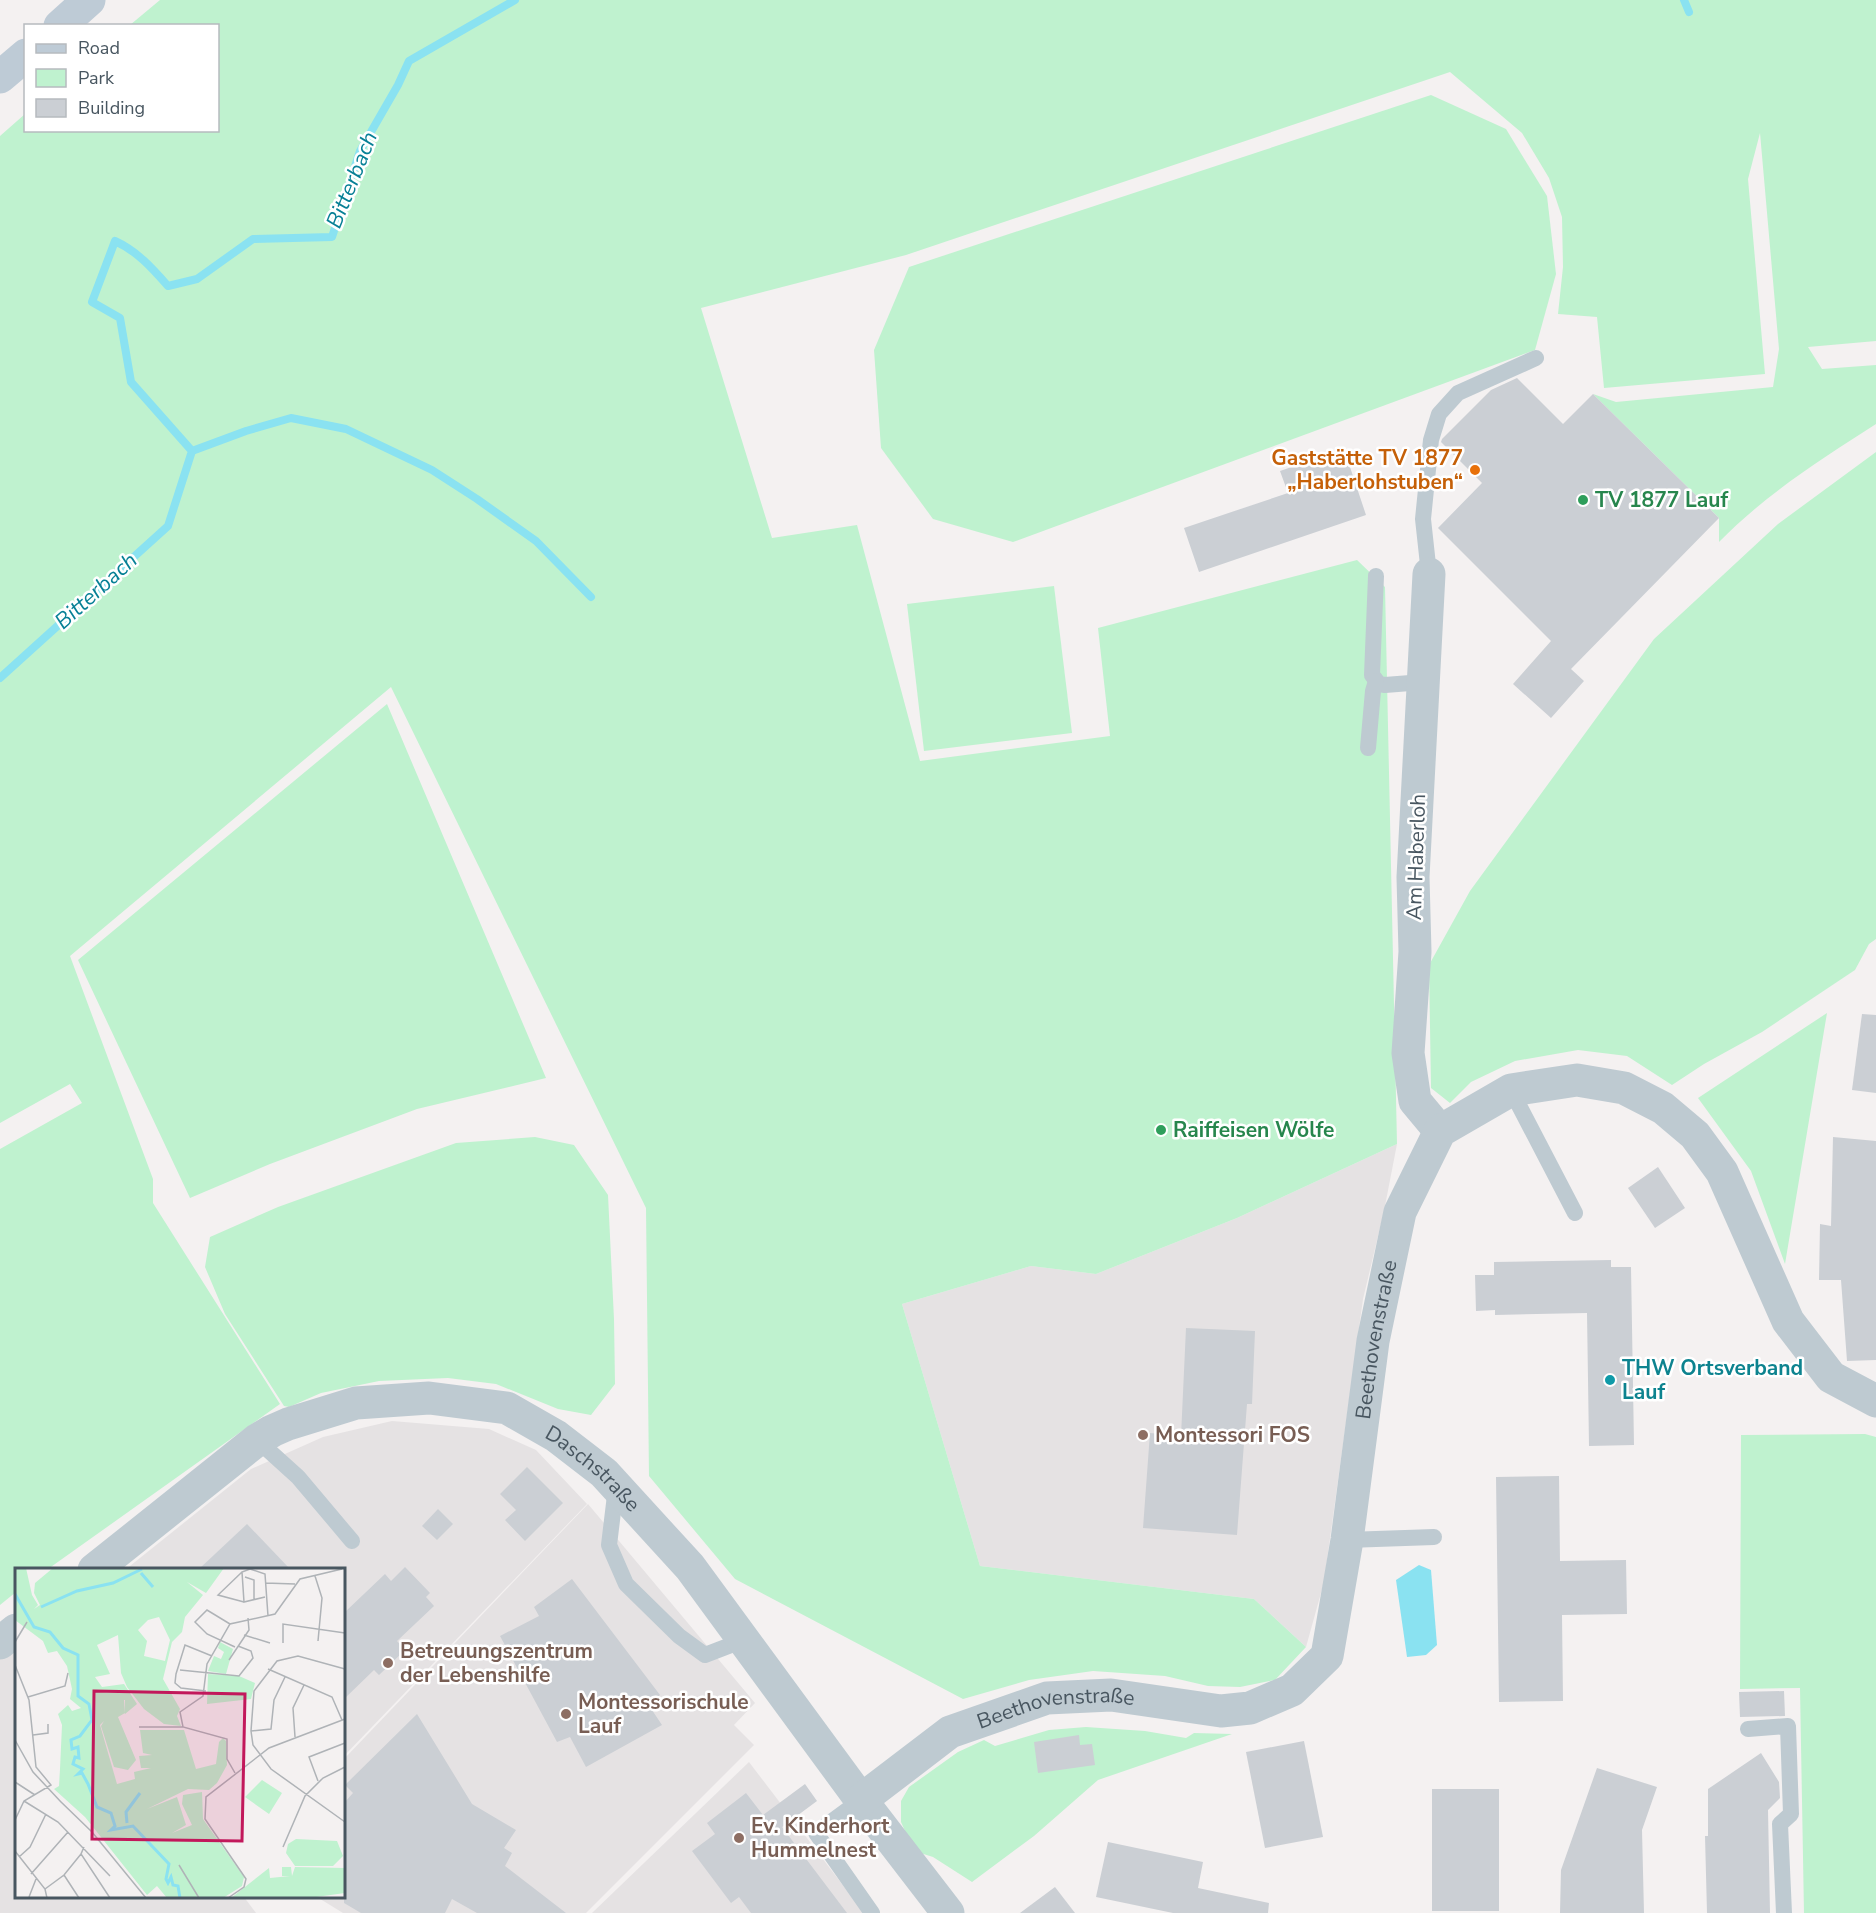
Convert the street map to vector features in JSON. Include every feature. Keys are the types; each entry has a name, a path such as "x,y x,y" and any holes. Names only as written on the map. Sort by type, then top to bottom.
{"main road":[{"path":"62,24 89,0"},
{"path":"0,77 24,57"}],"street":[{"name":"Am Haberloh","path":"1428,574 1413,877 1415,952 1408,1053 1415,1101 1440,1131"},
{"path":"1440,1131 1511,1089 1577,1080 1624,1088 1663,1108 1695,1135 1722,1172 1788,1321 1831,1377 1876,1401"},
{"name":"Beethovenstraße","path":"861,1800 950,1732 1047,1698 1111,1695 1221,1711 1250,1708 1292,1690 1327,1656 1347,1540 1373,1341 1401,1212 1440,1131"},
{"name":"Daschstraße","path":"95,1568 257,1440 288,1424 356,1403 429,1398 507,1408 556,1436 604,1473 690,1567 947,1913"}],"lane":[{"path":"1428,574 1423,519 1431,440 1439,414 1458,393 1536,358"},
{"path":"1376,576 1371,670 1379,684 1423,682"},
{"path":"1368,748 1376,681"},
{"path":"1511,1089 1575,1213"},
{"path":"257,1440 298,1477 352,1541"},
{"path":"616,1487 609,1545 626,1584 679,1636 705,1656 744,1640"},
{"path":"1347,1540 1434,1537"},
{"path":"1748,1729 1788,1726 1791,1814 1780,1824 1784,1913"},
{"path":"861,1800 816,1833 872,1913"}],"shaded area":[{"name":"Montessori FOS","path":"1397,1144 1363,1299 1324,1582 1306,1647 1254,1599 980,1566 902,1304 1031,1266 1096,1274 1237,1218"},
{"name":"Betreuungszentrum der Lebenshilfe","path":"392,1421 489,1429 536,1450 587,1504 345,1755 345,1568 127,1568 251,1469 323,1437"},
{"name":"Montessorischule Lauf","path":"588,1504 755,1703 734,1725 754,1745 586,1913 343,1913 319,1898 345,1898 345,1758"},
{"path":"15,1644 15,1898 245,1898 256,1913 0,1913 0,1656"},
{"name":"Ev. Kinderhort Hummelnest","path":"749,1762 864,1913 592,1913"}],"green space":[{"path":"160,0 1876,0 1876,341 1808,347 1822,369 1876,365 1876,424 1774,493 1719,542 1719,518 1593,394 1616,402 1773,387 1779,349 1760,133 1748,179 1765,374 1604,388 1597,317 1558,314 1563,267 1562,217 1549,178 1522,133 1450,72 906,255 701,308 772,538 857,525 920,761 1110,736 1098,628 1357,560 1385,587 1397,1144 1237,1218 1096,1274 1031,1266 902,1304 980,1566 1254,1599 1306,1647 1275,1680 1240,1687 1208,1686 1165,1676 1093,1671 1029,1680 963,1699 735,1579 649,1476 646,1208 391,687 70,956 153,1179 153,1203 280,1404 49,1568 15,1568 15,1593 0,1605 0,1149 82,1103 70,1084 0,1123 0,136 24,115 24,132 219,132 219,24 131,24"},
{"path":"1431,95 1506,129 1547,196 1556,274 1535,350 1013,542 933,519 881,448 874,350 909,267"},
{"path":"1876,452 1876,939 1869,944 1855,970 1762,1032 1704,1064 1672,1085 1627,1056 1578,1050 1515,1061 1471,1082 1450,1103 1431,1088 1429,965 1470,891 1654,639 1778,524"},
{"path":"1054,586 1072,733 924,751 907,604"},
{"path":"387,704 546,1078 417,1109 270,1164 190,1198 78,960"},
{"path":"1827,1013 1785,1264 1751,1171 1698,1098"},
{"path":"535,1137 574,1145 608,1195 615,1384 591,1415 558,1409 496,1384 448,1378 379,1381 321,1393 289,1407 284,1406 225,1314 205,1267 210,1237 278,1207 456,1143"},
{"path":"1865,1434 1876,1437 1876,1913 1804,1913 1800,1688 1740,1689 1741,1435"},
{"path":"1086,1727 1145,1731 1186,1738 1194,1733 1232,1734 1098,1780 1034,1836 972,1882 933,1857 914,1851 901,1822 901,1801 909,1787 958,1752 984,1740 995,1746 1049,1730"}],"water":[{"path":"1419,1565 1431,1570 1437,1645 1426,1655 1407,1657 1396,1580"}],"building":[{"name":"TV 1877 Lauf","path":"1517,378 1563,424 1593,394 1719,518 1571,669 1584,681 1551,718 1513,684 1551,641 1438,528 1482,483 1441,442 1442,439 1491,390"},
{"path":"1344,449 1366,515 1199,572 1184,528 1288,493 1280,471"},
{"path":"1862,1014 1876,1015 1876,1093 1852,1090"},
{"path":"1833,1137 1876,1141 1876,1360 1847,1361 1841,1280 1819,1280 1820,1224 1831,1226"},
{"path":"1658,1167 1685,1208 1655,1228 1628,1188"},
{"name":"THW Ortsverband Lauf","path":"1611,1260 1611,1267 1631,1267 1634,1445 1589,1446 1587,1313 1495,1315 1495,1310 1476,1311 1475,1275 1494,1275 1494,1262"},
{"path":"1186,1328 1255,1331 1252,1404 1247,1404 1237,1535 1143,1528 1150,1433 1181,1436"},
{"path":"527,1467 563,1503 525,1541 505,1520 516,1510 500,1494"},
{"path":"1559,1476 1560,1561 1626,1560 1627,1614 1562,1615 1563,1701 1499,1702 1496,1477"},
{"path":"438,1509 453,1524 437,1540 422,1526"},
{"path":"247,1524 289,1568 200,1568"},
{"path":"405,1567 430,1593 426,1597 434,1606 397,1641 405,1650 379,1675 374,1670 345,1698 345,1612 385,1574 391,1581"},
{"path":"572,1579 660,1695 648,1704 662,1725 586,1767 570,1737 557,1742 500,1636 539,1616 534,1607"},
{"path":"1784,1691 1785,1716 1740,1717 1739,1692"},
{"path":"417,1714 472,1804 516,1830 504,1848 512,1853 505,1866 566,1913 477,1913 452,1899 445,1913 361,1913 344,1903 345,1802 353,1793 345,1785"},
{"path":"1079,1735 1080,1745 1092,1744 1095,1765 1038,1773 1034,1742"},
{"path":"1304,1741 1323,1837 1265,1848 1246,1752"},
{"path":"1761,1753 1779,1782 1780,1798 1768,1810 1770,1913 1707,1913 1705,1836 1708,1836 1708,1789"},
{"path":"1597,1768 1657,1787 1642,1830 1644,1913 1560,1913 1561,1870"},
{"path":"805,1784 817,1801 782,1827 847,1913 751,1913 739,1897 731,1903 692,1851 715,1834 707,1823 746,1793 763,1815"},
{"path":"1432,1789 1499,1789 1499,1911 1432,1911"},
{"path":"1108,1842 1203,1862 1198,1888 1269,1903 1268,1913 1173,1913 1096,1897"},
{"path":"1055,1887 1075,1913 1020,1913"}],"waterway":[{"name":"Bitterbach","path":"0,678 168,526 192,451 131,382 120,318 92,302 115,241 150,266 168,286 197,279 253,239 332,237 360,151 398,85 409,61 515,0"},
{"path":"1684,0 1689,12"},
{"path":"192,451 246,431 291,418 346,429 432,470 477,499 536,541 591,597"}],"place":[{"name":"Gaststätte TV 1877 „Haberlohstuben“","path":"1475,470"},
{"name":"TV 1877 Lauf","path":"1583,500"},
{"name":"Raiffeisen Wölfe","path":"1161,1130"},
{"name":"THW Ortsverband Lauf","path":"1610,1380"},
{"name":"Montessori FOS","path":"1143,1435"},
{"name":"Betreuungszentrum der Lebenshilfe","path":"388,1663"},
{"name":"Montessorischule Lauf","path":"566,1714"},
{"name":"Ev. Kinderhort Hummelnest","path":"739,1838"}]}
